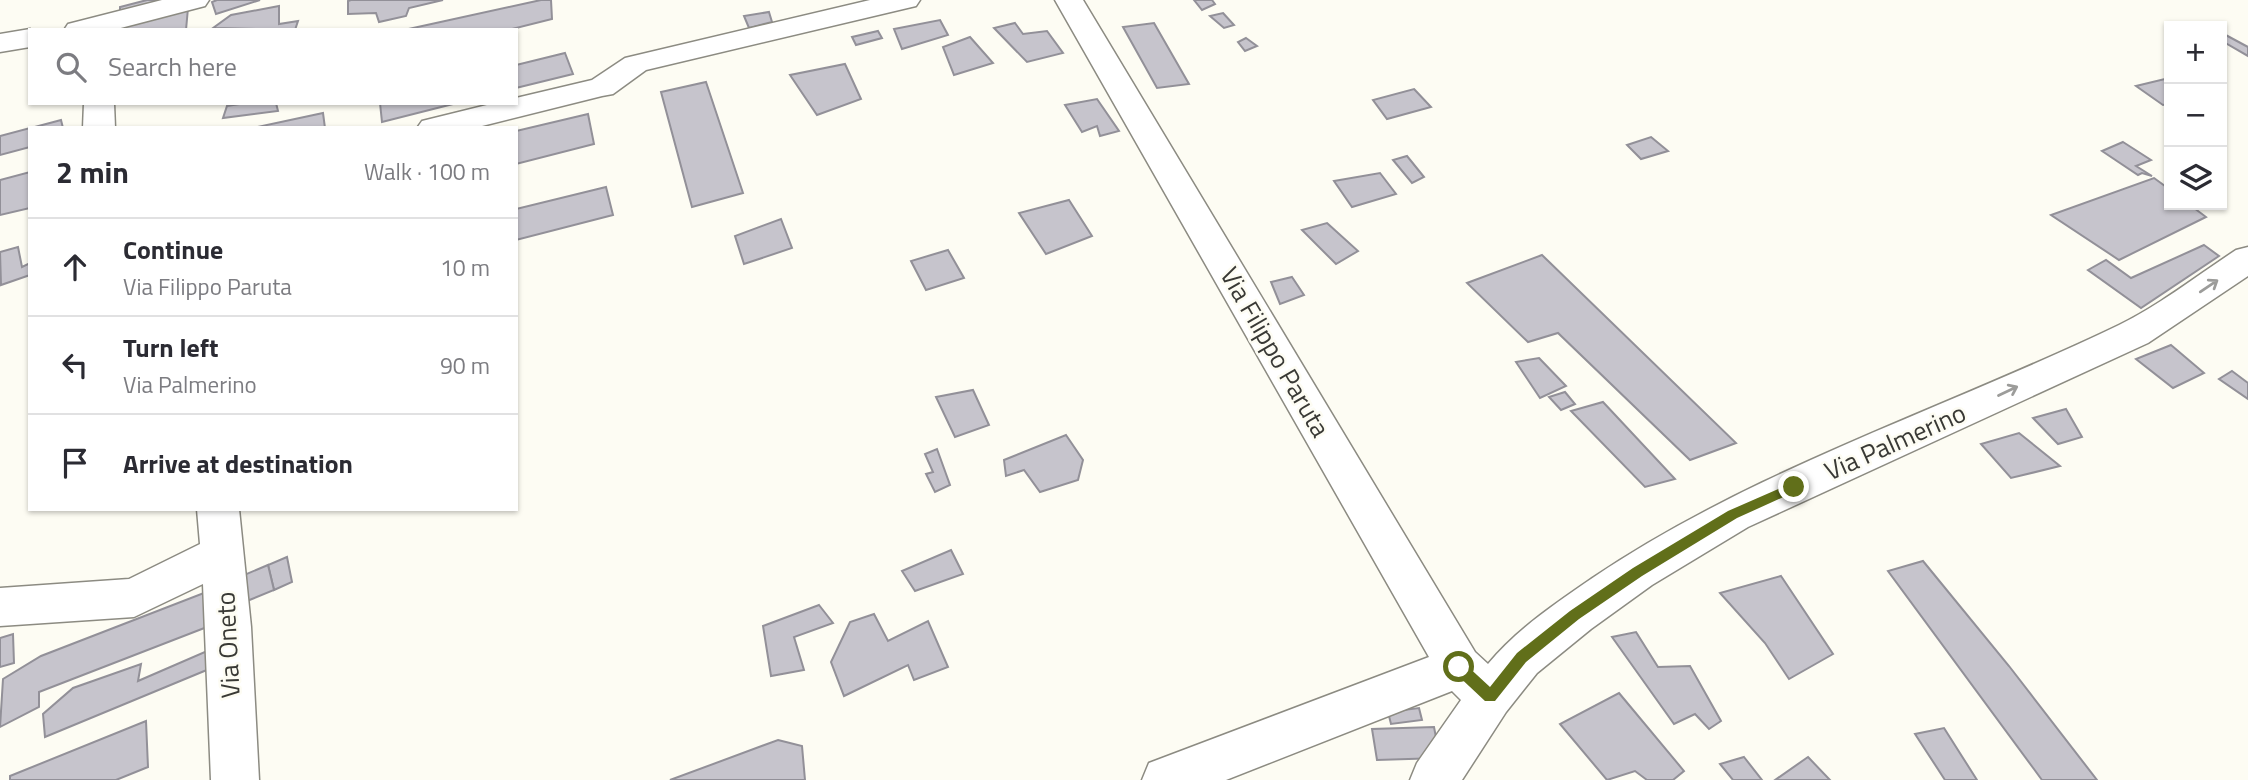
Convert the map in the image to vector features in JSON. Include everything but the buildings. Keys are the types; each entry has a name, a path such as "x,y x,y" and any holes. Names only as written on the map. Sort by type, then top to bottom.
{"street":[{"path":"96,28 195,0"},
{"path":"441,126 602,87 636,64 906,0"},
{"name":"Via Filippo Paruta","path":"1069,0 1475,682"},
{"path":"0,43 28,38"},
{"path":"99,105 99,126"},
{"name":"Via Palmerino","path":"1434,780 1475,682 1521,657 1637,572 1733,515 2134,332 2248,259"},
{"name":"Via Oneto","path":"218,511 229,627 235,780"},
{"path":"0,607 134,598 222,554"},
{"path":"1166,780 1475,682"}],"route":[{"path":"1459,667 1490,697 1521,657 1637,572 1733,515 1794,487"}]}
